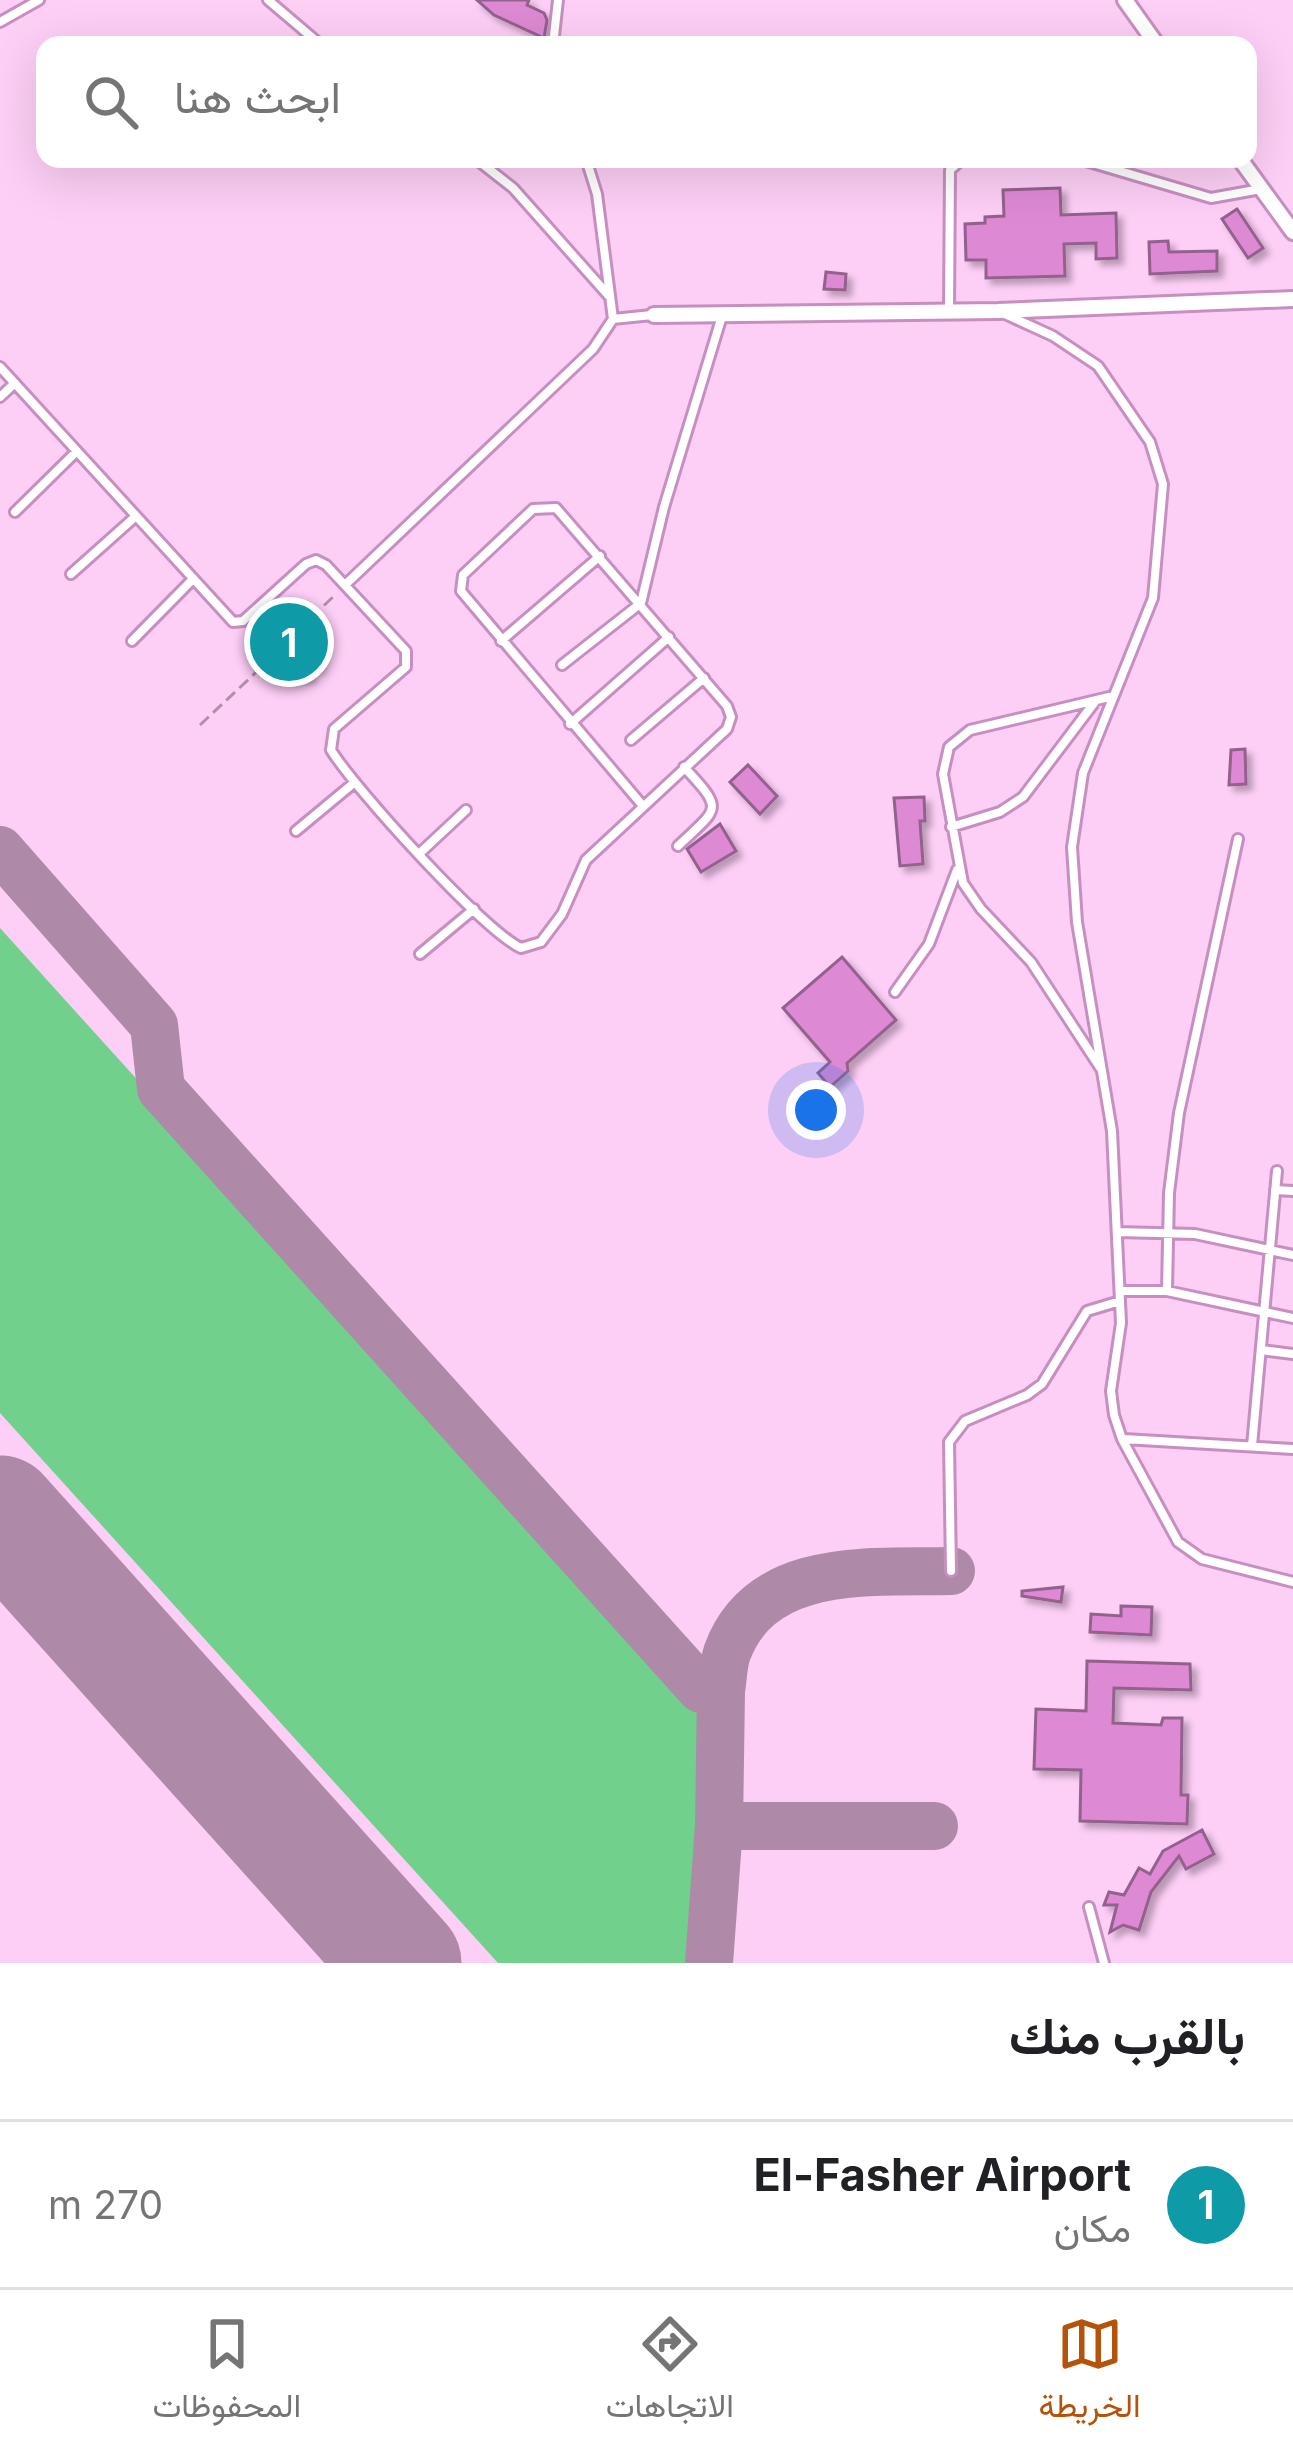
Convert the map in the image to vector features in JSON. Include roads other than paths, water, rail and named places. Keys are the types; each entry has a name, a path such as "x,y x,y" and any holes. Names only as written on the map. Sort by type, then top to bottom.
{"street":[{"path":"1125,0 1151,36"},
{"path":"1247,168 1293,232"},
{"path":"654,315 998,311 1293,299"}],"lane":[{"path":"0,22 39,0"},
{"path":"268,0 310,36"},
{"path":"554,36 558,0"},
{"path":"487,168 513,188 609,296"},
{"path":"345,585 593,349 613,319 589,168"},
{"path":"949,311 952,168"},
{"path":"1109,168 1211,198 1262,189"},
{"path":"998,311 1053,336 1098,366 1116,386 1159,462 1163,506 1153,598 1084,773 1072,847 1077,922 1112,1131 1120,1296 1111,1391 1122,1439 1169,1530 1189,1552 1293,1582"},
{"path":"613,319 654,315"},
{"path":"562,665 640,603 722,316"},
{"path":"0,367 229,618 240,623 310,560 322,561 345,585 409,658 406,667 330,736 331,750 420,853 515,946 535,946 562,914 586,860 730,724 727,706 556,508 533,509 460,580 464,596 643,806"},
{"path":"0,397 15,383"},
{"path":"16,512 77,451"},
{"path":"70,574 136,516"},
{"path":"501,641 600,556"},
{"path":"132,641 193,579"},
{"path":"570,724 669,637"},
{"path":"631,740 704,678"},
{"path":"1104,1074 1031,962 970,897 957,868 944,760 958,736 970,730 1111,697"},
{"path":"951,827 1000,812 1023,796 1096,700"},
{"path":"678,846 710,816 714,805 684,767"},
{"path":"296,831 355,782"},
{"path":"420,853 466,810"},
{"path":"1167,1291 1179,1113 1238,838"},
{"path":"895,992 929,944 957,868"},
{"path":"420,954 474,909"},
{"path":"1252,1446 1277,1171"},
{"path":"1275,1190 1293,1191"},
{"path":"1117,1232 1195,1234 1293,1255"},
{"path":"951,1571 946,1455 956,1430 976,1414 1035,1390 1087,1311 1120,1296 1167,1291 1293,1318"},
{"path":"1261,1350 1293,1354"},
{"path":"1122,1439 1293,1449"},
{"path":"1089,1907 1104,1963"}],"place":[{"name":"El-Fasher Airport","path":"289,642"}]}
